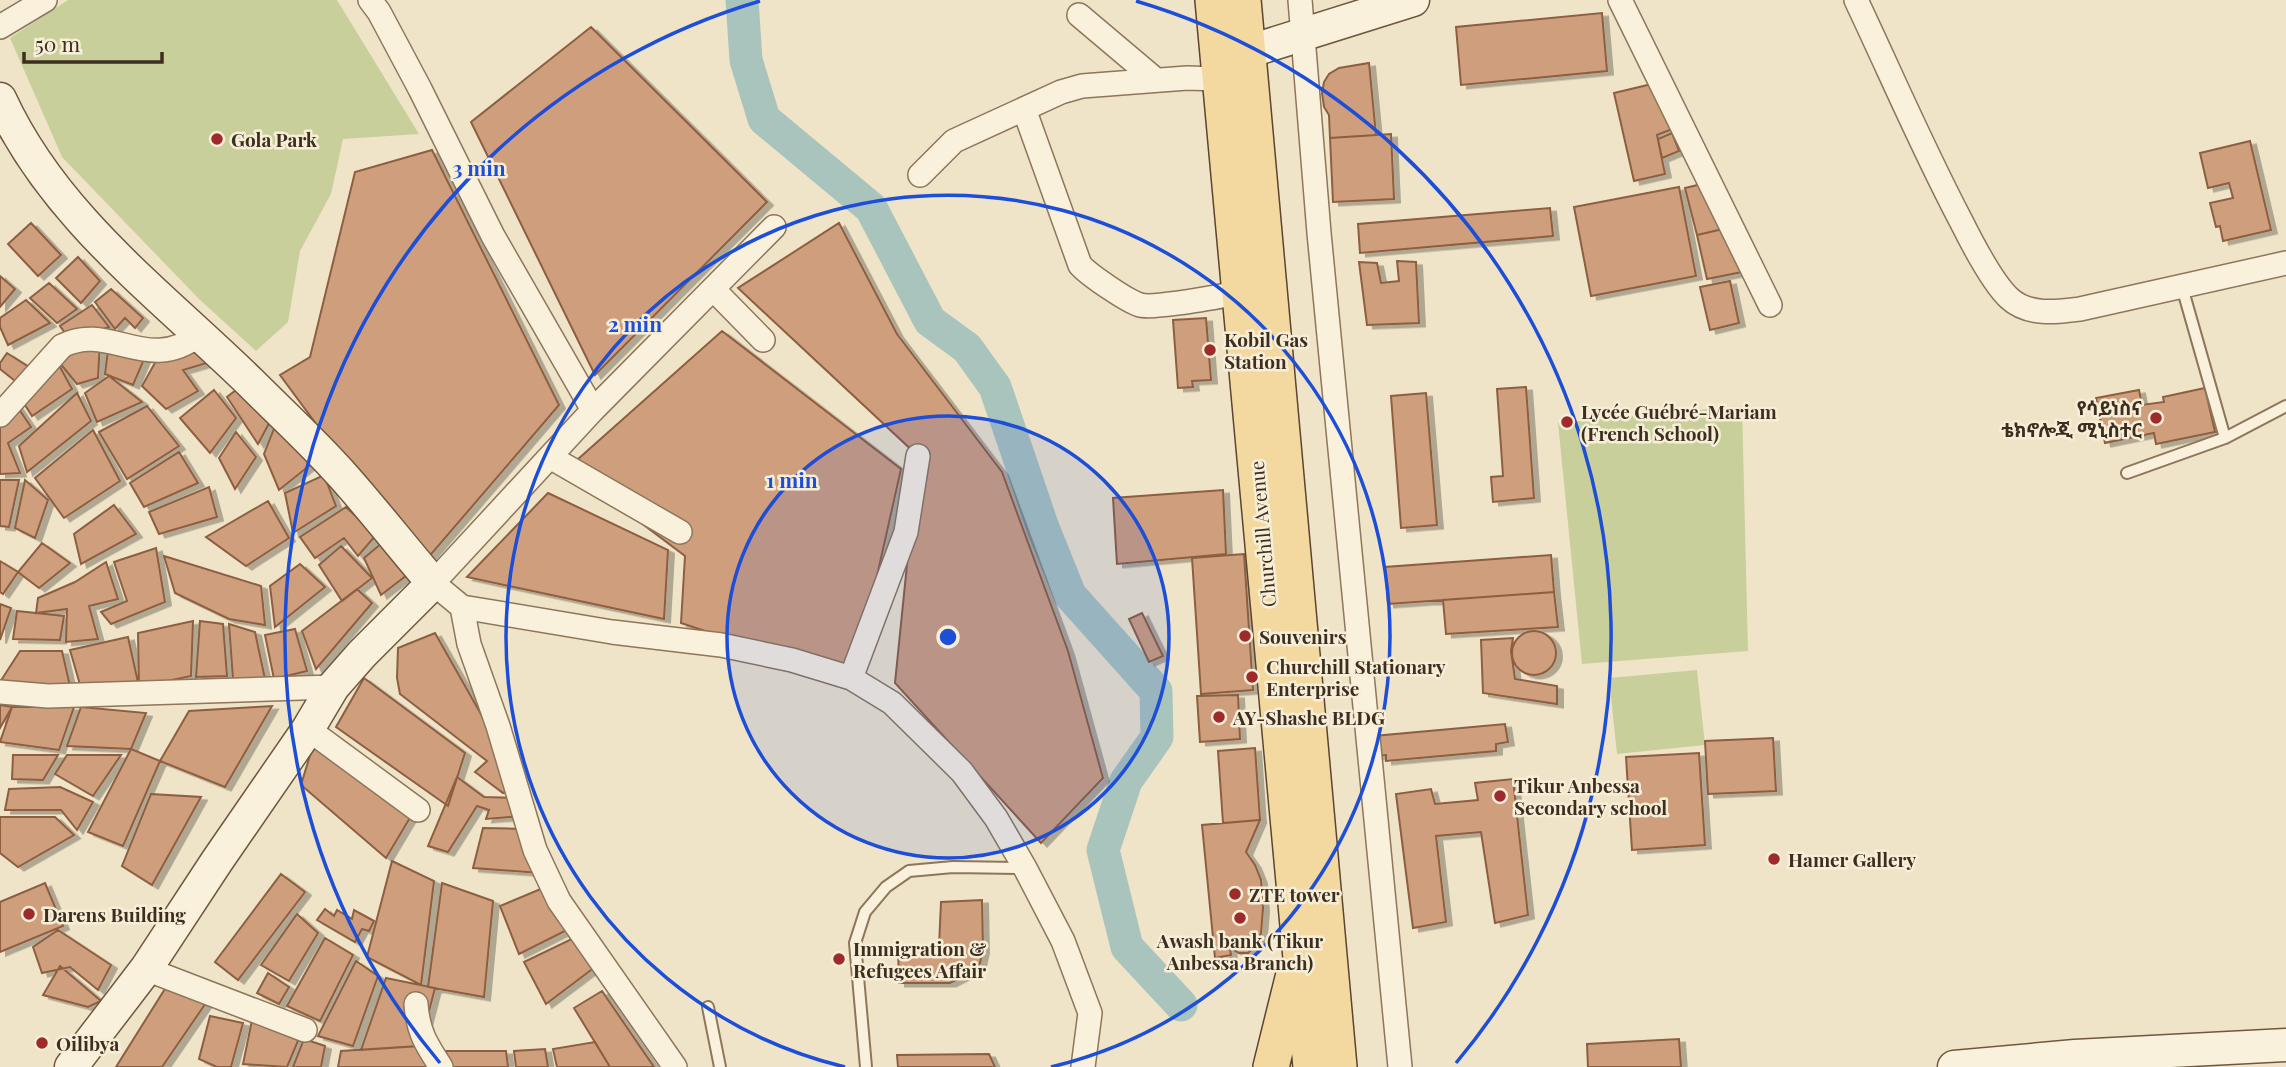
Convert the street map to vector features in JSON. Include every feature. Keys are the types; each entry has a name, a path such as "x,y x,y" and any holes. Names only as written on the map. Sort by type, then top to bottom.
{"main road":[{"name":"Churchill Avenue","path":"1213,0 1300,950 1335,1064"},
{"name":"Churchill Avenue","path":"1243,0 1335,1064"},
{"path":"1271,1067 1300,950"}],"street":[{"path":"0,27 45,0"},
{"path":"1300,0 1319,233 1400,1067"},
{"path":"1247,52 1413,0"},
{"path":"1620,0 1770,305"},
{"path":"1856,0 1947,194 1979,256 2010,299 2032,310 2052,313 2286,263"},
{"path":"376,4 494,236 593,410"},
{"path":"1079,15 1156,80"},
{"path":"920,175 954,141 1061,92 1082,86 1156,80 1219,79"},
{"path":"0,99 28,152 73,212 344,477 433,583 462,607 612,632 721,645 792,660 851,678 892,703 962,772 996,818 1025,868 1063,941 1090,1013 1083,1067"},
{"path":"1024,109 1080,265 1088,274 1140,304 1240,293"},
{"path":"71,1067 146,969 308,729 333,687 593,410 774,227"},
{"path":"713,289 763,340"},
{"path":"0,415 62,346 71,341 83,338 161,352 183,345 200,334"},
{"path":"851,678 896,565 906,532 918,456"},
{"path":"550,457 681,532"},
{"path":"462,607 469,643 498,726 535,850 546,876 559,901 675,1067"},
{"path":"0,692 48,696 333,687"},
{"path":"308,729 418,810"},
{"path":"146,969 305,1030"},
{"path":"416,1004 417,1023 422,1037 441,1067"},
{"path":"1954,1067 1995,1065 2063,1056 2286,1045"}],"lane":[{"path":"2182,286 2225,438"},
{"path":"2127,473 2225,438 2286,406"},
{"path":"866,1067 855,943 865,912 886,887 909,871 953,867 1025,868"},
{"path":"708,1007 720,1067"}],"green space":[{"path":"68,0 337,0 419,134 343,139 331,194 300,251 288,322 256,351 199,299 62,157 10,38"},
{"path":"1742,406 1748,651 1582,664 1558,423"},
{"path":"1697,670 1705,745 1617,754 1609,678"}],"building":[{"path":"1602,13 1607,71 1461,85 1456,27"},
{"path":"591,27 767,202 595,375 471,122"},
{"path":"1369,63 1376,135 1330,138 1329,115 1324,107 1322,93 1324,82 1329,74 1339,68"},
{"path":"1652,84 1675,128 1657,135 1665,174 1634,181 1614,93"},
{"path":"1672,133 1679,151 1662,158 1658,139"},
{"path":"1391,134 1394,199 1333,202 1330,138"},
{"path":"2250,141 2271,230 2223,241 2210,203 2233,198 2229,183 2208,188 2200,153"},
{"path":"432,150 559,405 421,566 280,375 310,357 355,172"},
{"path":"1702,184 1723,229 1697,235 1685,188"},
{"path":"1679,187 1696,276 1591,296 1574,207"},
{"path":"1550,208 1553,236 1360,253 1358,224"},
{"path":"31,223 61,255 38,276 8,244"},
{"path":"839,223 897,334 1002,472 1068,651 1103,778 1041,843 895,683 918,456 738,288"},
{"path":"1723,229 1742,272 1707,279 1697,235"},
{"path":"78,257 100,281 81,303 56,278"},
{"path":"1397,261 1416,262 1419,323 1367,325 1359,262 1377,263 1381,283 1399,281"},
{"path":"0,276 15,289 0,307"},
{"path":"1730,281 1739,323 1710,330 1700,287"},
{"path":"49,283 77,309 57,323 30,298"},
{"path":"111,289 143,318 135,328 125,318 115,329 95,302"},
{"path":"26,300 50,323 8,345 0,327 0,318"},
{"path":"92,305 109,327 71,341 60,326"},
{"path":"1206,318 1211,380 1192,381 1193,387 1178,388 1173,320"},
{"path":"722,331 901,469 857,665 816,668 681,623 685,556 568,468"},
{"path":"100,340 98,378 77,384 54,356"},
{"path":"190,341 210,362 183,370 198,391 166,409 142,386 161,352"},
{"path":"109,342 148,350 133,385 105,374"},
{"path":"7,353 32,369 24,388 0,369 0,363"},
{"path":"54,356 72,389 32,416 18,394"},
{"path":"109,376 142,402 97,422 85,393"},
{"path":"241,386 274,414 258,444 227,397"},
{"path":"1526,387 1534,498 1493,502 1491,477 1503,476 1497,389"},
{"name":"የሳይነስና ቴክኖሎጂ ሚኒስተር","path":"2205,388 2215,432 2156,444 2154,433 2105,443 2096,398 2139,390 2142,405 2164,402 2163,397"},
{"path":"214,390 236,418 210,453 180,418"},
{"path":"77,393 91,421 27,472 19,446"},
{"path":"1426,393 1437,525 1401,528 1391,396"},
{"path":"13,400 31,427 8,443 20,473 0,474 0,415"},
{"path":"147,406 179,446 127,479 99,432"},
{"path":"277,421 314,462 279,490 264,454"},
{"path":"93,430 120,481 64,518 35,478"},
{"path":"236,432 256,457 235,489 219,458"},
{"path":"179,452 198,483 144,507 130,483"},
{"path":"324,475 336,506 293,533 285,493"},
{"path":"0,480 19,480 9,527 0,526"},
{"path":"25,480 48,500 35,538 15,528"},
{"path":"209,487 217,517 159,534 149,512"},
{"path":"1223,490 1226,554 1117,564 1113,498"},
{"path":"548,493 668,550 664,619 467,577"},
{"path":"268,501 289,538 246,566 206,537"},
{"path":"114,505 136,534 81,564 74,534"},
{"path":"346,507 376,535 358,556 344,538 315,558 300,537"},
{"path":"42,543 70,563 39,588 18,572"},
{"path":"382,543 407,575 381,595 364,558"},
{"path":"341,546 372,578 342,601 319,565"},
{"path":"156,548 165,602 111,624 101,612 127,601 114,562"},
{"path":"1244,554 1253,690 1201,694 1192,558"},
{"path":"1551,555 1554,592 1388,604 1385,567"},
{"path":"164,556 261,586 265,625 229,619 175,593"},
{"path":"0,561 18,572 3,594 0,592"},
{"path":"106,562 118,599 89,606 98,639 66,642 67,609 36,613 38,598 75,582"},
{"path":"300,564 325,587 275,627 270,586"},
{"path":"357,589 372,603 316,669 302,631"},
{"path":"1554,592 1558,627 1446,634 1443,600"},
{"path":"0,604 11,608 0,640"},
{"path":"17,611 64,616 60,640 13,639"},
{"path":"1142,613 1163,656 1149,662 1129,619"},
{"path":"193,621 191,676 139,687 138,633"},
{"path":"200,621 223,624 227,676 196,677"},
{"path":"229,624 255,632 265,679 233,679"},
{"path":"295,629 307,671 274,679 265,635"},
{"path":"1534,631 1543,632 1550,637 1555,644 1555,662 1550,669 1543,674 1534,675 1525,674 1518,669 1513,662 1512,653 1513,644 1518,637 1525,632"},
{"path":"435,633 520,783 503,793 475,772 487,761 400,694 397,678 398,648"},
{"path":"128,637 139,687 83,695 70,650"},
{"path":"1513,638 1511,651 1515,679 1557,686 1557,704 1483,693 1481,640"},
{"path":"20,651 62,651 72,695 0,682"},
{"path":"364,678 465,753 448,806 336,727"},
{"name":"AY-Shashe BLDG","path":"1238,695 1240,739 1200,742 1197,696"},
{"path":"0,705 12,707 0,728"},
{"path":"272,706 225,787 160,761 189,711"},
{"path":"12,707 74,707 59,750 0,742"},
{"path":"81,707 146,713 131,749 67,746"},
{"path":"1505,724 1508,742 1496,744 1496,751 1386,761 1386,755 1375,756 1374,736"},
{"path":"317,732 414,811 386,858 301,785"},
{"path":"1773,738 1776,791 1708,794 1705,741"},
{"path":"1255,748 1260,820 1223,823 1218,751"},
{"path":"131,749 160,761 123,846 88,832"},
{"path":"1699,753 1705,845 1632,850 1626,757"},
{"path":"13,755 58,755 43,780 12,779"},
{"path":"67,755 121,755 93,796 55,774"},
{"path":"457,777 484,797 522,798 523,816 486,819 489,810 477,806 448,852 428,846"},
{"path":"1513,779 1528,915 1495,923 1481,832 1436,836 1446,922 1413,928 1396,794 1431,789 1435,804 1478,800 1475,783"},
{"path":"60,787 93,802 77,830 61,810 5,810 9,789"},
{"path":"151,794 201,797 152,885 122,866"},
{"path":"0,817 55,817 74,835 18,867 0,853"},
{"name":"ZTE tower","path":"1260,820 1246,852 1261,880 1261,933 1256,946 1248,953 1239,953 1230,948 1231,955 1215,958 1202,825"},
{"path":"483,828 529,829 540,873 473,868"},
{"path":"392,861 434,881 421,985 367,957"},
{"path":"281,874 305,892 238,980 215,962"},
{"name":"Darens Building","path":"45,883 63,926 0,952 0,902"},
{"path":"442,883 493,901 484,997 428,987"},
{"path":"543,888 573,927 519,954 500,906"},
{"path":"982,900 983,950 980,963 974,971 950,983 899,983 898,948 939,947 941,902"},
{"path":"325,909 334,916 337,910 352,919 354,910 374,921 369,931 362,929 355,942 317,920"},
{"path":"297,914 318,933 289,981 261,965"},
{"path":"58,930 111,965 98,990 70,967 42,973 33,947"},
{"path":"580,935 599,964 546,1004 524,962"},
{"path":"325,938 353,955 320,1021 287,1006"},
{"path":"356,961 378,976 353,1046 318,1036"},
{"path":"60,966 101,1001 88,1007 43,995"},
{"path":"268,973 289,987 279,1004 257,993"},
{"path":"386,978 435,988 420,1046 361,1050"},
{"path":"168,984 208,1000 162,1067 116,1067"},
{"path":"602,991 654,1067 610,1067 574,1008"},
{"path":"210,1016 243,1023 231,1067 217,1067 199,1059"},
{"path":"252,1020 300,1036 287,1067 243,1064"},
{"path":"304,1039 325,1046 321,1067 293,1067"},
{"path":"1679,1039 1681,1067 1588,1067 1587,1044"},
{"path":"595,1042 610,1067 557,1067 553,1049"},
{"path":"433,1045 432,1067 338,1067 341,1051"},
{"path":"545,1049 548,1067 516,1067 514,1051"},
{"path":"446,1051 506,1051 508,1067 447,1067"},
{"path":"989,1054 995,1067 898,1067 897,1055"}],"waterway":[{"path":"742,0 746,60 764,119 871,208 930,321 967,348 995,387 1043,528 1070,595 1156,691 1157,737 1126,781 1103,850 1127,947 1181,1005"}],"place":[{"name":"Gola Park","path":"217,139"},
{"name":"Kobil Gas Station","path":"1210,350"},
{"name":"የሳይነስና ቴክኖሎጂ ሚኒስተር","path":"2156,418"},
{"name":"Lycée Guébré-Mariam (French School)","path":"1567,422"},
{"name":"Souvenirs","path":"1245,636"},
{"name":"Churchill Stationary Enterprise","path":"1252,677"},
{"name":"AY-Shashe BLDG","path":"1219,717"},
{"name":"Tikur Anbessa Secondary school","path":"1500,796"},
{"name":"Hamer Gallery","path":"1774,859"},
{"name":"ZTE tower","path":"1235,894"},
{"name":"Darens Building","path":"29,914"},
{"name":"Awash bank (Tikur Anbessa Branch)","path":"1240,918"},
{"name":"Immigration & Refugees Affair","path":"839,959"},
{"name":"Oilibya","path":"42,1043"}]}
